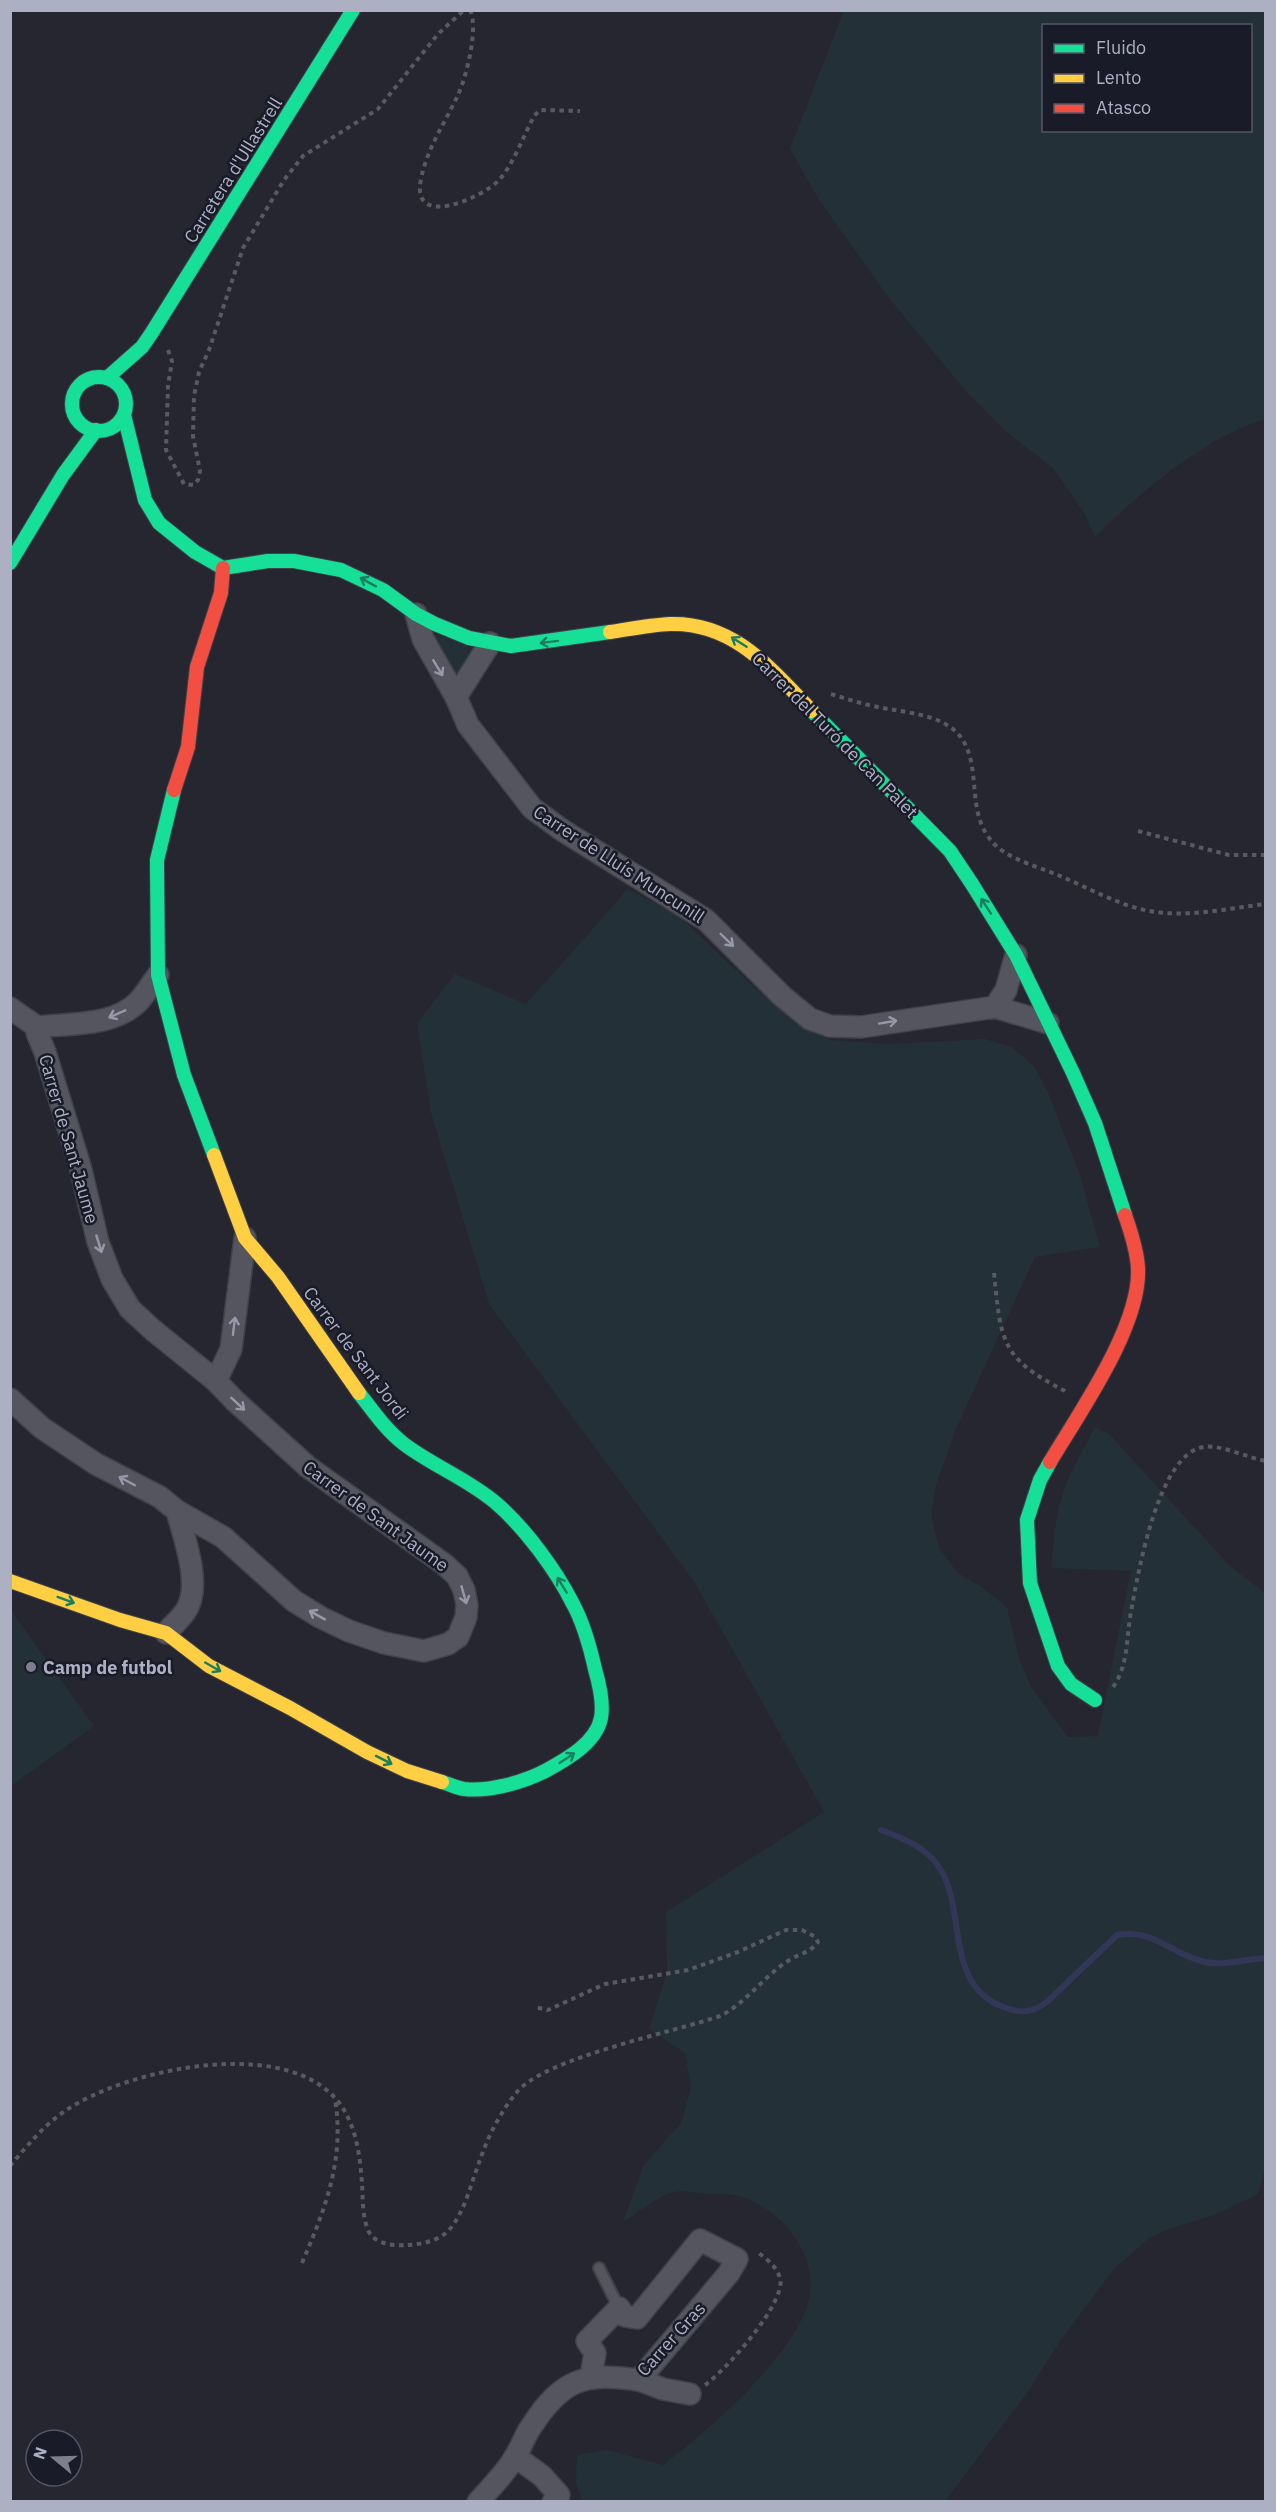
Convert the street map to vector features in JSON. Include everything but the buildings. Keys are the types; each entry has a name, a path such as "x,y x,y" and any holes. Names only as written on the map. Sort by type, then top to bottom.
{"street":[{"name":"Carretera d'Ullastrell","path":"107,378 142,347 151,334 353,10"},
{"name":"Carretera d'Ullastrell","path":"125,397 142,347"},
{"path":"63,475 76,416 73,399 79,387 94,378 107,378 119,385 125,397 124,415 144,500 159,523 195,552 223,568 268,561 294,561 341,570 383,590 416,614"},
{"path":"10,563 63,475 100,430 116,425 124,415"},
{"path":"76,416 84,426 116,437 134,461"},
{"name":"Carrer de Sant Jordi","path":"166,1633 209,1666 290,1708 367,1752 407,1772 464,1790 510,1785 547,1770 585,1745 593,1737 601,1718 600,1686 590,1649 574,1605 550,1567 514,1520 495,1502 451,1472 411,1450 387,1428 278,1277 244,1238 184,1075 158,975 157,860 168,809 188,747 197,667 220,593 223,568"},
{"name":"Carrer del Turó de Can Palet","path":"416,614 469,638 511,646 687,623 722,633 739,641 756,654 868,765 950,851 1016,956 1095,1123 1137,1256 1137,1284 1132,1310 1087,1400 1040,1480 1027,1520 1026,1551 1035,1600 1059,1670 1079,1692 1095,1700"},
{"name":"Carrer de Lluís Muncunill","path":"416,614 427,647 456,697 468,725 532,808 562,830 706,920 782,996 810,1019 824,1025 861,1027 995,1007 1048,1023"},
{"path":"456,697 490,643"},
{"path":"995,1007 1006,990 1016,956"},
{"path":"10,1008 37,1027 105,1019 123,1012 138,1002 158,975"},
{"name":"Carrer de Sant Jaume","path":"10,1399 51,1434 96,1464 160,1497 177,1511 223,1537 294,1601 350,1631 424,1651 448,1644 458,1637 463,1628 467,1605 464,1590 457,1576 444,1564 308,1467 216,1381 130,1309 112,1279 98,1242 80,1166 37,1027"},
{"path":"216,1381 231,1348 244,1238"},
{"path":"10,1581 120,1620 166,1633 187,1610 192,1595 193,1579 177,1511"},
{"path":"478,2502 516,2457 530,2427 550,2403 573,2382 591,2376 596,2353 586,2341 619,2308 625,2316 638,2318 700,2240 737,2259"},
{"name":"Carrer Gras","path":"591,2376 639,2380 729,2273 737,2259"},
{"path":"639,2380 663,2389 690,2394"},
{"path":"516,2457 542,2476 559,2494 553,2502"}],"lane":[{"path":"599,2268 619,2308"}],"path":[{"path":"151,334 166,344 172,361 168,386 166,450 184,484 193,485 198,480 200,471 193,436 194,396 199,372 209,350 233,273 247,240 284,180 303,156 378,109 438,34 464,10"},
{"path":"470,10 474,25 459,93 438,132 421,178 422,196 428,203 436,207 445,207 475,198 490,189 506,171 534,116 540,110 580,111"},
{"path":"822,692 867,705 925,716 955,731 961,737 970,757 975,800 982,826 994,844 1011,856 1128,904 1154,912 1194,912 1266,904"},
{"path":"1138,831 1228,855 1266,855"},
{"path":"994,1273 999,1325 1005,1344 1017,1359 1034,1372 1054,1385 1087,1400"},
{"path":"1095,1700 1113,1687 1123,1669 1143,1556 1162,1495 1172,1472 1182,1460 1201,1448 1211,1446 1266,1461"},
{"path":"10,2166 41,2131 65,2111 90,2097 120,2085 177,2068 253,2064 274,2066 319,2085 335,2099 349,2118 354,2132 369,2232 380,2241 395,2246 433,2240 449,2230 461,2210 486,2144 502,2114 525,2084 550,2070 594,2053 720,2016 741,2002 777,1968 813,1949 818,1942 814,1936 802,1930 786,1930 738,1952 688,1970 605,1984 548,2010 534,2007"},
{"path":"302,2263 329,2196 336,2163 335,2099"},
{"path":"690,2394 714,2379 723,2370 764,2319 779,2296 781,2280 776,2267 754,2249 737,2259"}],"shaded area":[{"path":"844,10 1265,11 1265,419 1219,439 1174,468 1132,502 1095,537 1086,516 1053,468 1005,431 964,389 888,297 819,200 790,149"},
{"path":"434,634 473,648 470,657 457,674 444,663"},
{"path":"627,888 679,916 756,989 831,1040 888,1044 985,1039 1012,1047 1034,1066 1048,1092 1080,1175 1100,1247 1035,1257 956,1429 936,1485 931,1515 939,1548 958,1573 983,1588 1007,1607 1020,1662 1032,1688 1068,1737 1098,1736 1131,1571 1052,1568 1056,1524 1063,1492 1095,1427 1109,1434 1230,1566 1265,1593 1266,2165 1258,2194 1215,2215 1171,2228 1148,2239 1114,2269 1060,2341 1028,2392 945,2501 582,2501 576,2483 577,2455 607,2450 663,2465 681,2451 743,2396 780,2354 805,2312 810,2294 810,2276 806,2258 798,2242 774,2215 742,2197 729,2194 674,2192 654,2201 623,2222 643,2166 681,2123 691,2088 685,2053 649,2029 667,1972 666,1912 824,1812 695,1583 489,1304 431,1113 417,1023 455,974 526,1004"},
{"name":"Camp de futbol","path":"10,1609 94,1726 11,1786 10,1786"}],"waterway":[{"path":"881,1830 914,1845 936,1862 949,1888 960,1948 973,1984 986,1998 1006,2008 1028,2011 1043,2005 1117,1935 1142,1935 1193,1959 1205,1962 1227,1963 1266,1958"}],"traffic: fast":[{"path":"107,378 142,347 151,334 353,10"},
{"path":"99,377 109,379 118,385 124,394 126,404 124,414 118,423 109,429 99,431 89,429 80,423 74,414 72,404 74,394 80,385 89,379 99,377"},
{"path":"124,415 145,500 159,523 195,552 223,568 268,561 294,561 341,570 383,590 416,614 435,624 469,638 511,646 610,632"},
{"path":"10,563 63,475 96,430"},
{"path":"812,711 950,851 972,884 1016,955 1073,1073 1095,1123 1125,1215"},
{"path":"174,790 157,860 158,975 184,1075 214,1155"},
{"path":"359,1393 397,1439 485,1494 529,1537 558,1577 577,1612 599,1686 602,1712 598,1727 587,1743 563,1761 528,1778 484,1789 464,1789 442,1782"},
{"path":"1050,1462 1040,1480 1027,1520 1030,1583 1058,1666 1071,1684 1095,1700"}],"traffic: slow":[{"path":"610,632 670,624 693,625 713,631 750,651 782,679 812,711"},
{"path":"214,1155 245,1238 278,1277 359,1393"},
{"path":"10,1581 120,1620 166,1633 209,1666 290,1708 367,1752 407,1771 442,1782"}],"traffic: jam":[{"path":"174,790 188,747 197,667 221,593 223,568"},
{"path":"1050,1462 1106,1368 1130,1316 1136,1291 1138,1268 1135,1248 1125,1215"}],"place":[{"name":"Camp de futbol","path":"31,1667"}]}
